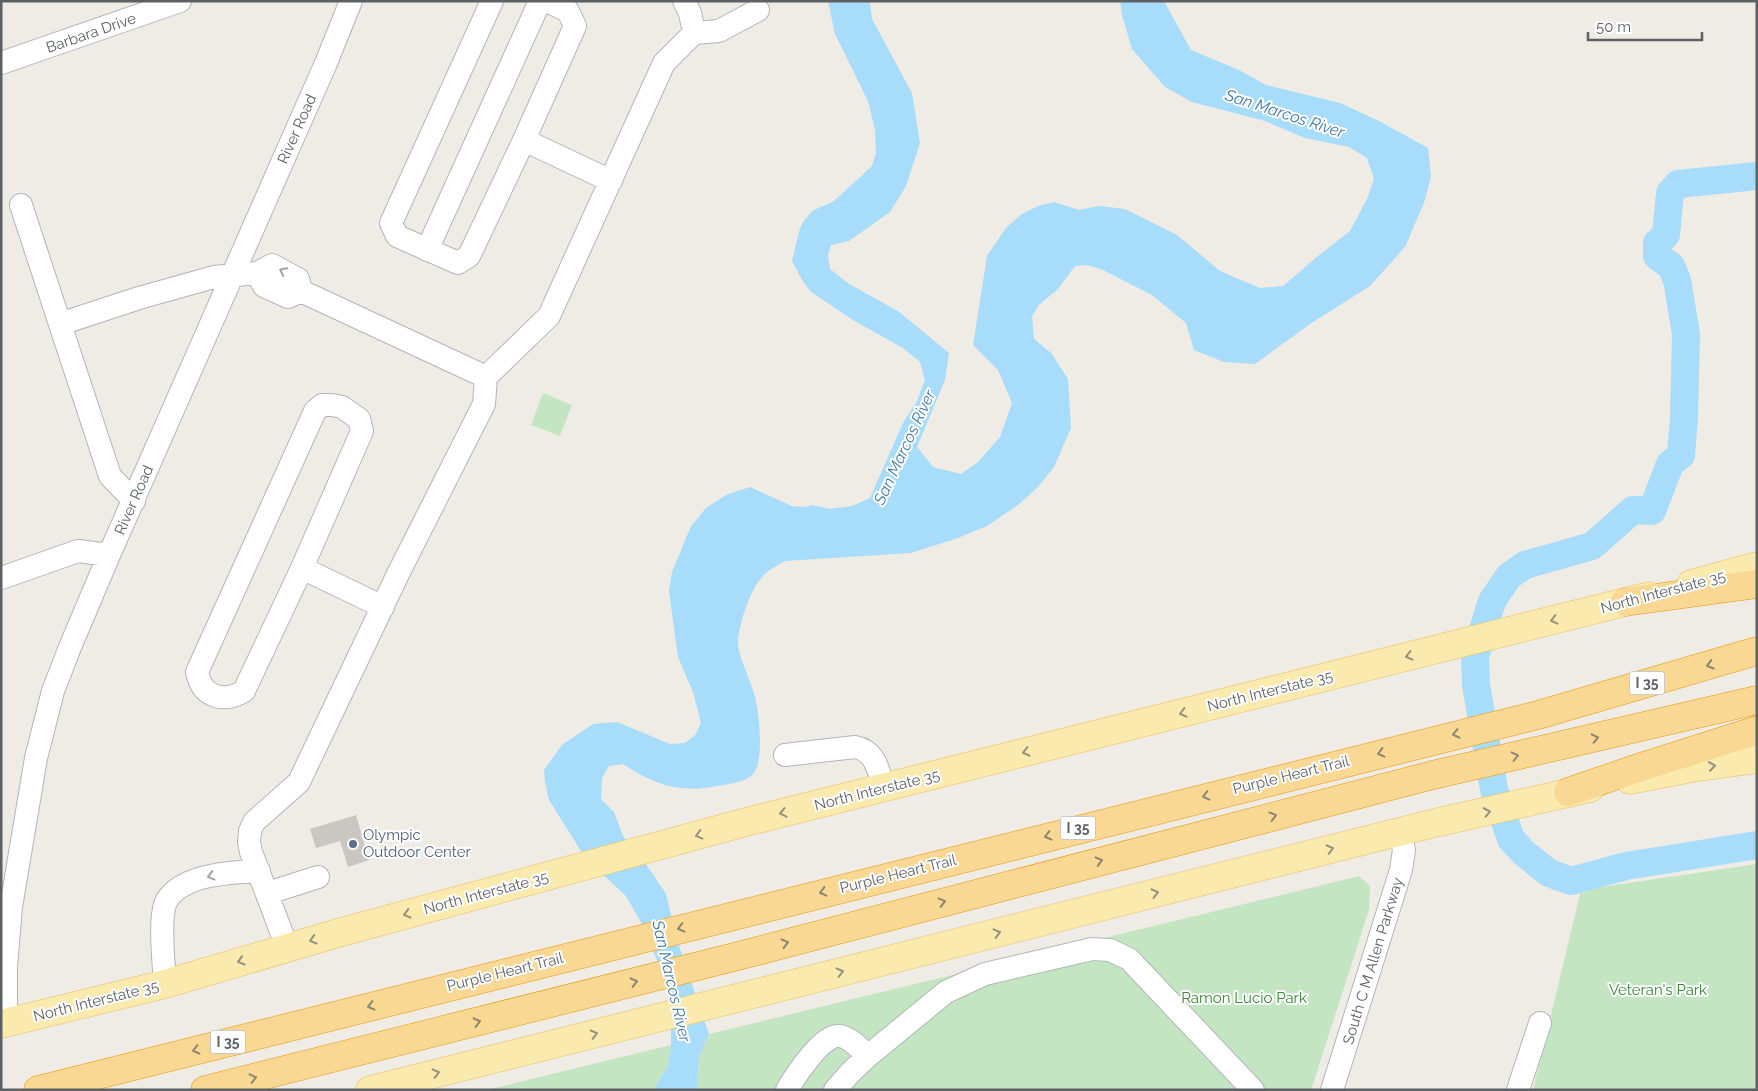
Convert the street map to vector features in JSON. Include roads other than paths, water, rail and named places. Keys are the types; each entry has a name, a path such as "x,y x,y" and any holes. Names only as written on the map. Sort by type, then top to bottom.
{"highway":[{"path":"1613,605 1757,584"},
{"name":"Purple Heart Trail","path":"38,1090 1538,715 1757,652"},
{"name":"I 35","path":"205,1090 738,956 1433,775 1757,700"},
{"path":"1565,794 1638,768 1757,730"}],"main road":[{"name":"North Interstate 35","path":"4,1024 165,984 287,947 746,822 1456,645 1757,566"},
{"path":"379,1087 1439,822 1692,768 1757,759"}],"street":[{"name":"Barbara Drive","path":"1,63 180,1"},
{"name":"River Road","path":"4,1024 6,907 36,758 53,691 109,555 326,63 351,1"},
{"path":"492,1 391,223 397,236 458,263 469,256 575,26 568,11 547,1"},
{"path":"427,250 540,1"},
{"path":"684,1 690,13 694,33"},
{"path":"287,947 249,842 250,831 254,822 299,782 484,404 486,377 549,316 664,63 694,33 719,31 758,10"},
{"path":"524,140 611,181"},
{"path":"21,205 110,476 134,501"},
{"path":"60,324 214,277 257,273 272,265 298,279 300,291 486,377"},
{"path":"322,406 342,407 359,419 362,431 302,568 244,691 230,698 221,698 206,691 198,679 197,672 314,411 322,406"},
{"path":"1,578 78,551 109,555"},
{"path":"302,568 383,607"},
{"path":"785,755 855,747 865,749 872,755 884,788"},
{"name":"South C M Allen Parkway","path":"1332,1090 1401,870 1404,850 1400,832"},
{"path":"165,984 163,935 164,911 167,900 177,890 209,876 231,872 259,871"},
{"path":"268,893 318,877"},
{"path":"835,1090 868,1056 946,992 984,974 1092,949 1110,950 1129,959 1253,1090"},
{"path":"1518,1090 1540,1022"},
{"path":"787,1090 822,1042 827,1038 838,1035 848,1038 868,1056"}],"water":[{"name":"San Marcos River","path":"828,1 870,1 872,19 912,93 920,143 906,186 890,212 849,241 831,245 828,255 830,269 849,284 898,311 949,353 945,380 917,447 933,467 961,474 978,462 1000,437 1012,403 998,370 973,345 987,256 1006,228 1022,214 1038,206 1054,202 1079,210 1099,206 1125,209 1177,235 1220,271 1260,288 1283,286 1350,231 1367,199 1374,179 1367,158 1349,147 1305,138 1265,121 1192,102 1165,87 1132,49 1120,1 1164,1 1191,50 1239,70 1266,85 1340,103 1379,121 1428,148 1431,177 1424,203 1405,247 1370,286 1310,324 1255,364 1224,362 1194,350 1186,323 1152,295 1101,269 1087,265 1075,266 1058,289 1039,305 1032,316 1034,339 1051,353 1068,379 1071,428 1054,467 1038,487 1018,505 987,526 958,538 911,553 785,561 761,578 751,595 745,611 738,643 740,655 757,704 760,750 759,760 752,775 733,783 699,789 687,789 654,781 623,764 609,766 602,778 601,799 614,812 623,836 646,864 666,894 677,940 709,1034 699,1057 697,1090 653,1090 668,1066 671,1045 671,1000 642,924 626,896 586,859 549,800 544,770 562,745 593,724 617,722 670,744 685,743 695,735 701,723 693,692 678,657 669,591 672,572 691,526 706,508 726,495 750,487 792,506 804,507 812,505 830,509 852,506 870,498 903,423 917,401 925,380 920,362 903,348 853,320 811,292 792,261 803,222 812,211 834,201 872,166 876,153 875,130 868,101 835,34"}],"waterway":[{"path":"1757,176 1678,184 1670,193 1666,235 1657,243 1657,256 1671,266 1677,280 1686,334 1684,418 1681,455 1670,464 1652,511 1633,510 1592,546 1525,565 1509,576 1492,601 1475,656 1476,685 1494,789 1511,839 1524,853 1549,873 1571,881 1626,866 1757,845"}],"place":[{"name":"Olympic Outdoor Center","path":"353,844"}],"park label":[{"name":"Veteran's Park","path":"1658,990"},
{"name":"Ramon Lucio Park","path":"1244,998"}]}
